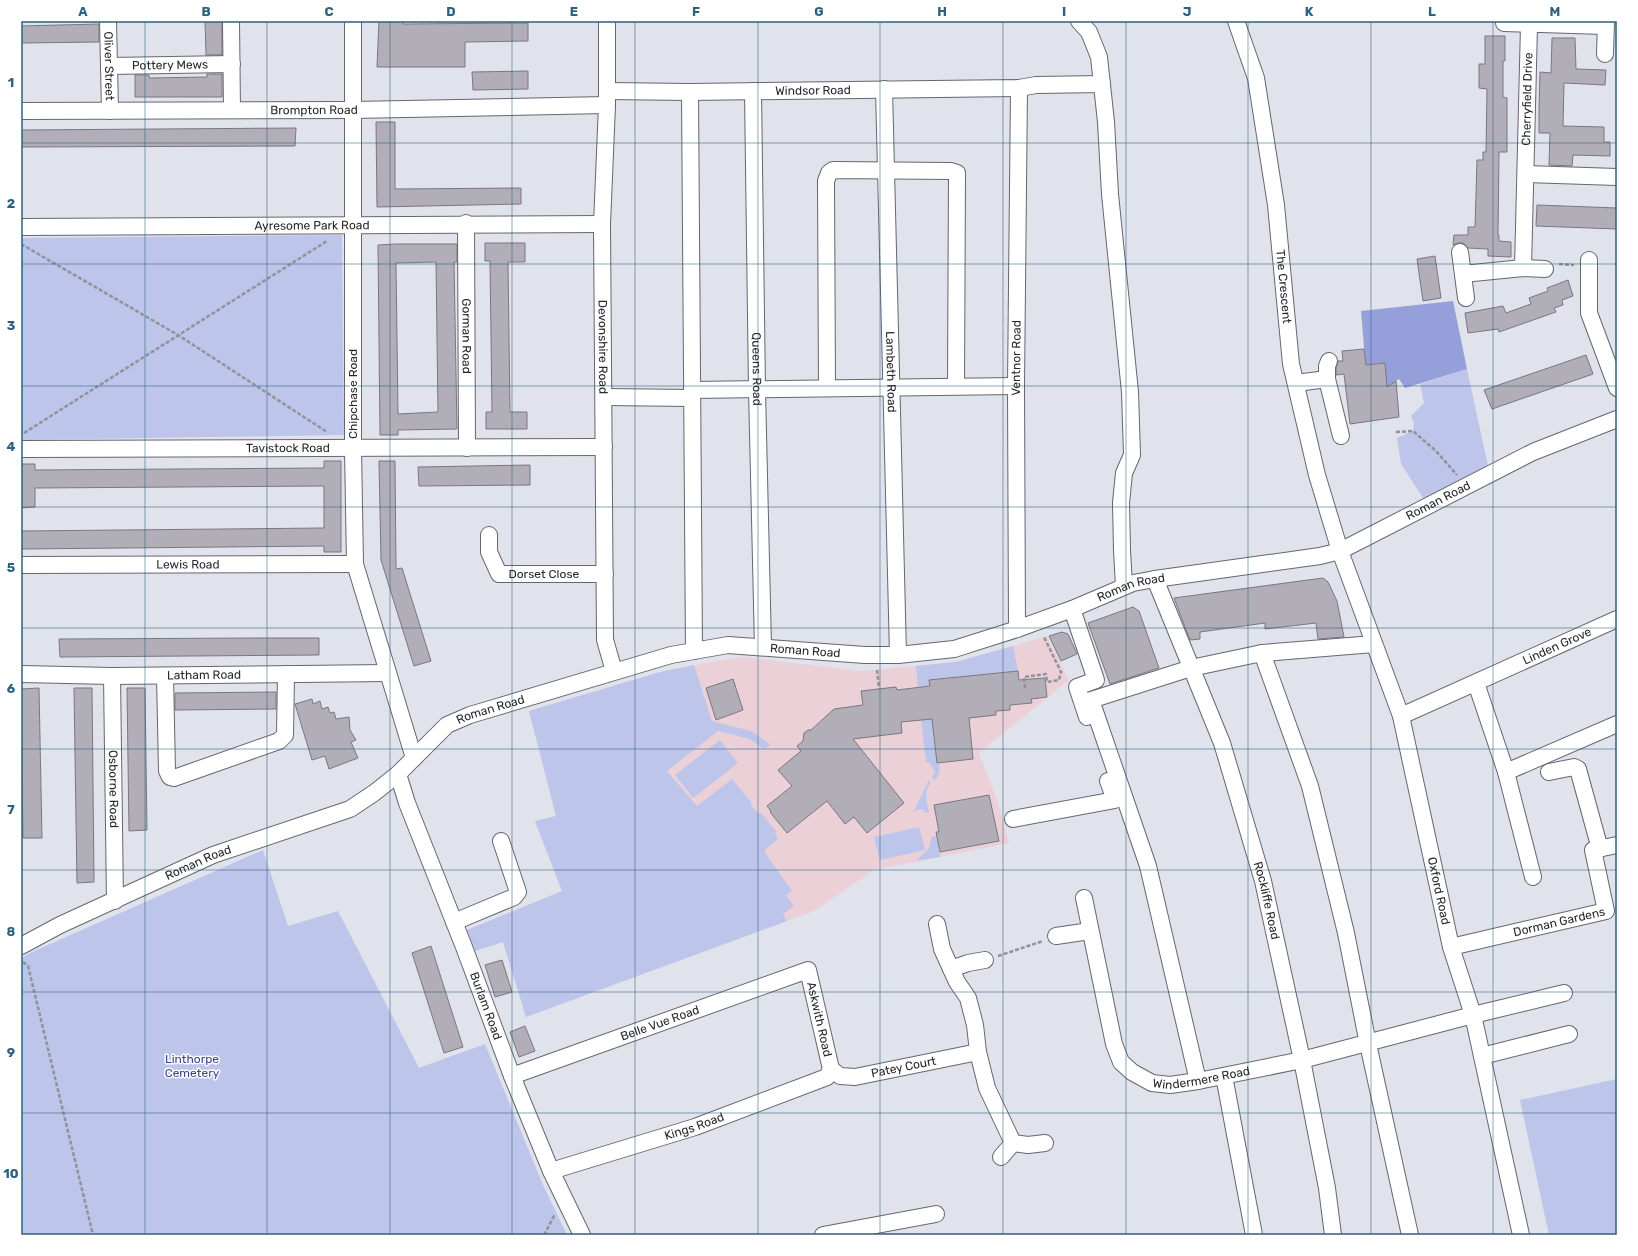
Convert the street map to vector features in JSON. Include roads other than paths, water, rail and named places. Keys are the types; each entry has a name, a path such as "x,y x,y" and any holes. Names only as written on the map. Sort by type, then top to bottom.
{"street":[{"name":"Oliver Street","path":"108,21 110,111"},
{"path":"231,21 232,110"},
{"name":"Chipchase Road","path":"353,21 353,449 355,564 414,758"},
{"name":"Devonshire Road","path":"607,21 607,98 602,224 605,640 614,671"},
{"path":"1079,21 1089,32 1099,57 1107,129 1110,194 1130,392 1132,455 1124,473 1122,504 1124,586"},
{"name":"The Crescent","path":"1236,21 1256,78 1276,205 1292,364 1317,476 1340,552"},
{"path":"1504,23 1529,25 1606,24 1605,54"},
{"name":"Cherryfield Drive","path":"1523,268 1529,25"},
{"name":"Pottery Mews","path":"109,66 232,64"},
{"name":"Windsor Road","path":"607,98 690,92 1019,88 1036,85 1102,84"},
{"name":"Ventnor Road","path":"1017,629 1016,386 1019,88"},
{"name":"Lambeth Road","path":"884,89 898,655"},
{"name":"Queens Road","path":"753,91 757,390 763,647"},
{"path":"690,92 694,651"},
{"name":"Brompton Road","path":"21,111 353,110 607,98"},
{"path":"827,388 826,180 829,173 834,170 951,170 957,173 956,386"},
{"path":"1526,174 1617,177"},
{"name":"Ayresome Park Road","path":"21,228 466,223 602,224"},
{"name":"Gorman Road","path":"466,223 467,448"},
{"path":"1460,252 1466,298"},
{"path":"1589,263 1589,313 1617,388"},
{"path":"1463,274 1523,268 1545,269"},
{"path":"1329,361 1327,366 1327,378 1342,436"},
{"path":"1296,383 1327,378"},
{"path":"604,397 827,388 1016,386"},
{"name":"Roman Road","path":"21,946 60,925 213,855 350,809 374,793 398,774 447,725 470,715 671,654 728,645 865,655 898,655 954,649 1017,629 1072,609 1133,583 1340,552 1533,452 1617,419"},
{"name":"Tavistock Road","path":"21,449 604,447"},
{"name":"Dorset Close","path":"489,535 489,552 499,574 605,574"},
{"name":"Oxford Road","path":"1340,552 1401,716 1451,947 1473,1015 1521,1235"},
{"name":"Lewis Road","path":"21,565 355,564"},
{"name":"Rockliffe Road","path":"1155,579 1222,743 1263,881 1302,1060 1327,1188 1333,1235"},
{"path":"1013,819 1114,800 1078,687 1096,680 1072,609"},
{"name":"Linden Grove","path":"1401,716 1617,619"},
{"path":"1198,1081 1148,866 1091,700 1191,668 1262,653 1374,644"},
{"path":"1262,653 1310,786 1346,932 1368,1044 1410,1235"},
{"name":"Latham Road","path":"21,674 165,676 388,673"},
{"path":"165,676 167,770 170,777 174,778 279,741 283,738 285,735 286,674"},
{"name":"Osborne Road","path":"112,676 115,901"},
{"path":"1476,683 1506,772 1533,877"},
{"path":"1506,772 1617,724"},
{"path":"1549,772 1574,767 1578,769 1600,849 1617,845"},
{"name":"Burlam Road","path":"398,774 407,803 512,1076 551,1171 582,1235"},
{"path":"454,922 514,896 518,892 501,841"},
{"name":"Dorman Gardens","path":"1451,947 1606,911 1593,850 1600,849"},
{"name":"Windermere Road","path":"1084,898 1114,1044 1121,1062 1132,1072 1152,1083 1170,1085 1198,1081 1302,1060 1368,1044 1473,1015 1564,993"},
{"path":"937,924 942,950 957,982 968,998 975,1025 978,1052 987,1088 1013,1143"},
{"path":"1056,936 1090,931"},
{"path":"951,969 968,963 986,960"},
{"name":"Belle Vue Road","path":"512,1076 808,970"},
{"name":"Askwith Road","path":"808,970 830,1069"},
{"path":"1482,1056 1569,1034"},
{"name":"Patey Court","path":"830,1069 840,1076 855,1077 978,1052"},
{"name":"Kings Road","path":"551,1171 695,1127 732,1114 827,1078 830,1069"},
{"path":"1224,1076 1254,1235"},
{"path":"1013,1143 1028,1145 1045,1143"},
{"path":"1001,1157 1013,1143"},
{"path":"823,1235 936,1214"}],"park label":[{"name":"Linthorpe Cemetery","path":"192,1066"}]}
